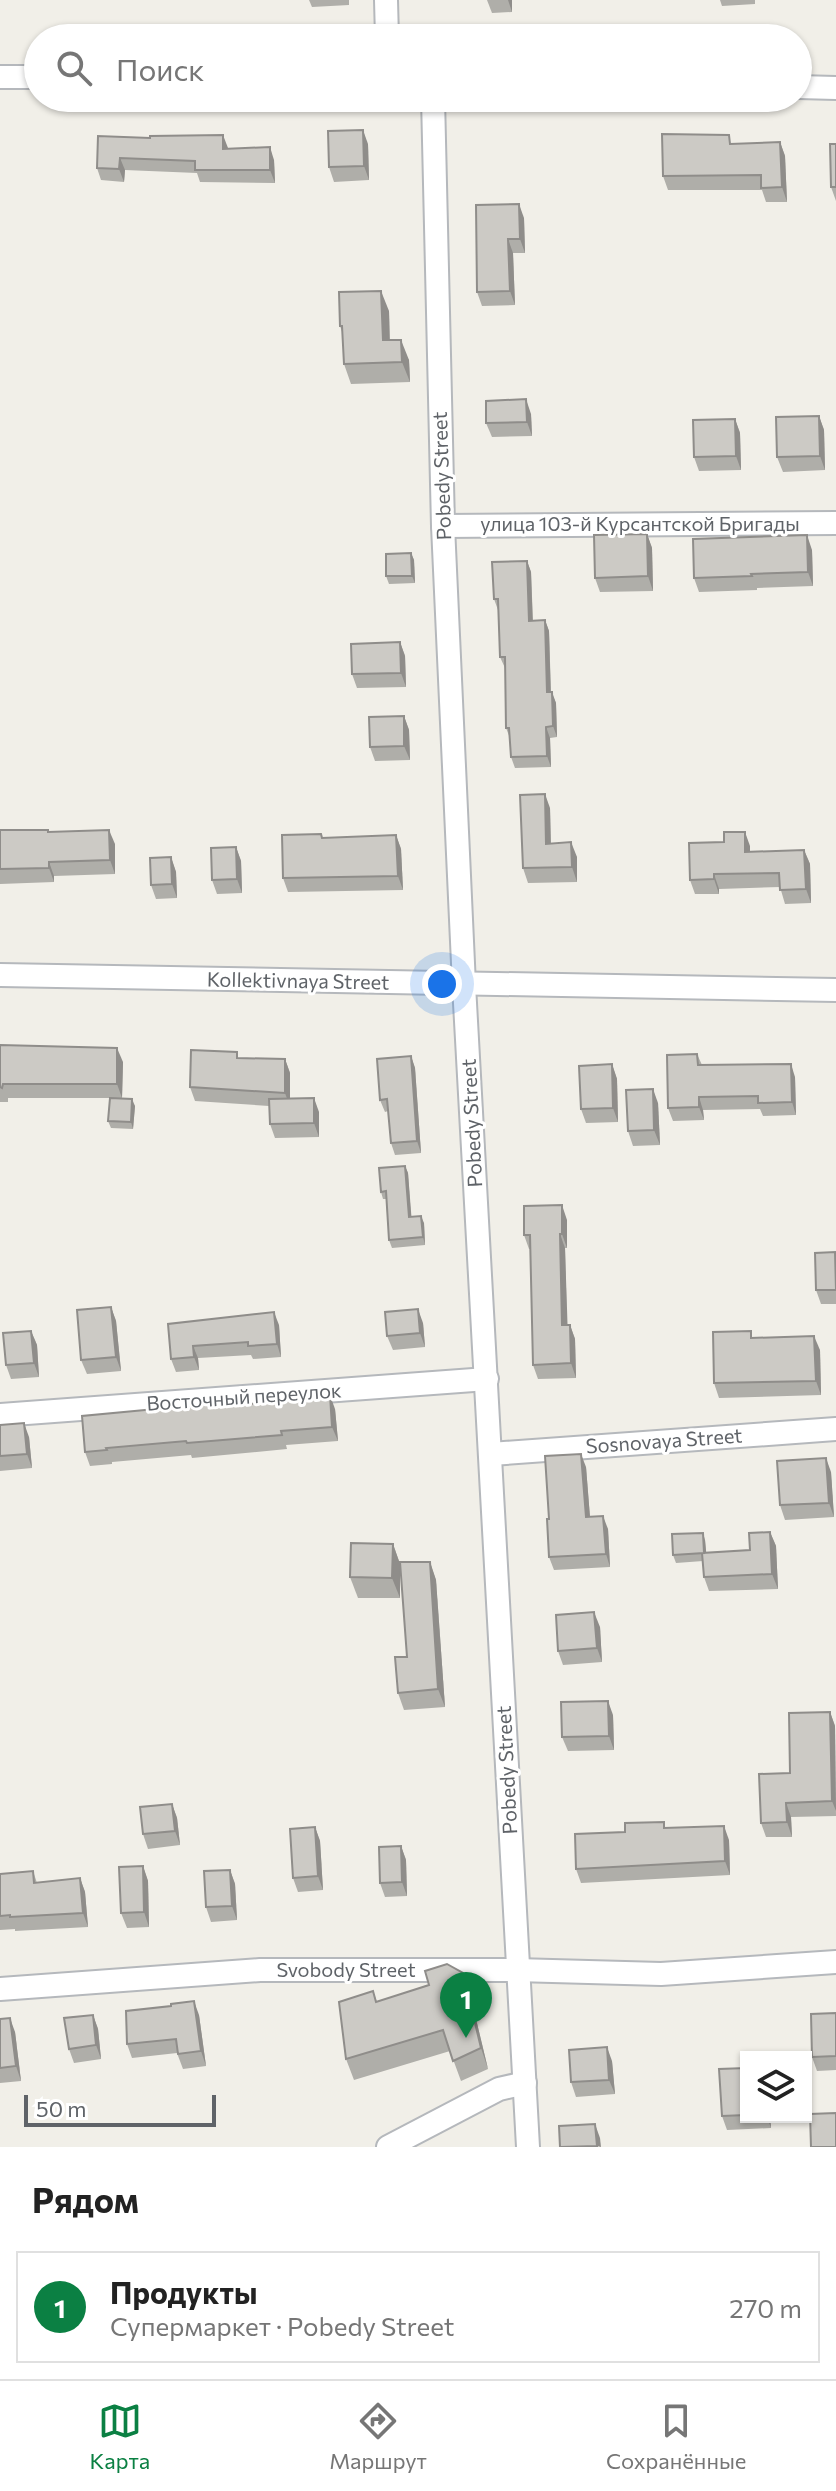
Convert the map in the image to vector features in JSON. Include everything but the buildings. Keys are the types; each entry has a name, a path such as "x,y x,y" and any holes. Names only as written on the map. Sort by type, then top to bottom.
{"street":[{"path":"386,0 387,24"},
{"path":"0,77 24,77"},
{"path":"812,87 836,88"},
{"name":"Pobedy Street","path":"433,112 443,526 464,985 528,2147"},
{"name":"улица 103-й Курсантской Бригады","path":"443,526 836,523"},
{"name":"Kollektivnaya Street","path":"0,975 836,990"},
{"name":"Восточный переулок","path":"0,1415 487,1379"},
{"name":"Sosnovaya Street","path":"491,1454 836,1429"},
{"name":"Svobody Street","path":"0,1989 260,1970 516,1970 661,1974 836,1962"},
{"path":"388,2147 499,2089 525,2083"}],"place":[{"name":"Продукты","path":"466,2038"}]}
